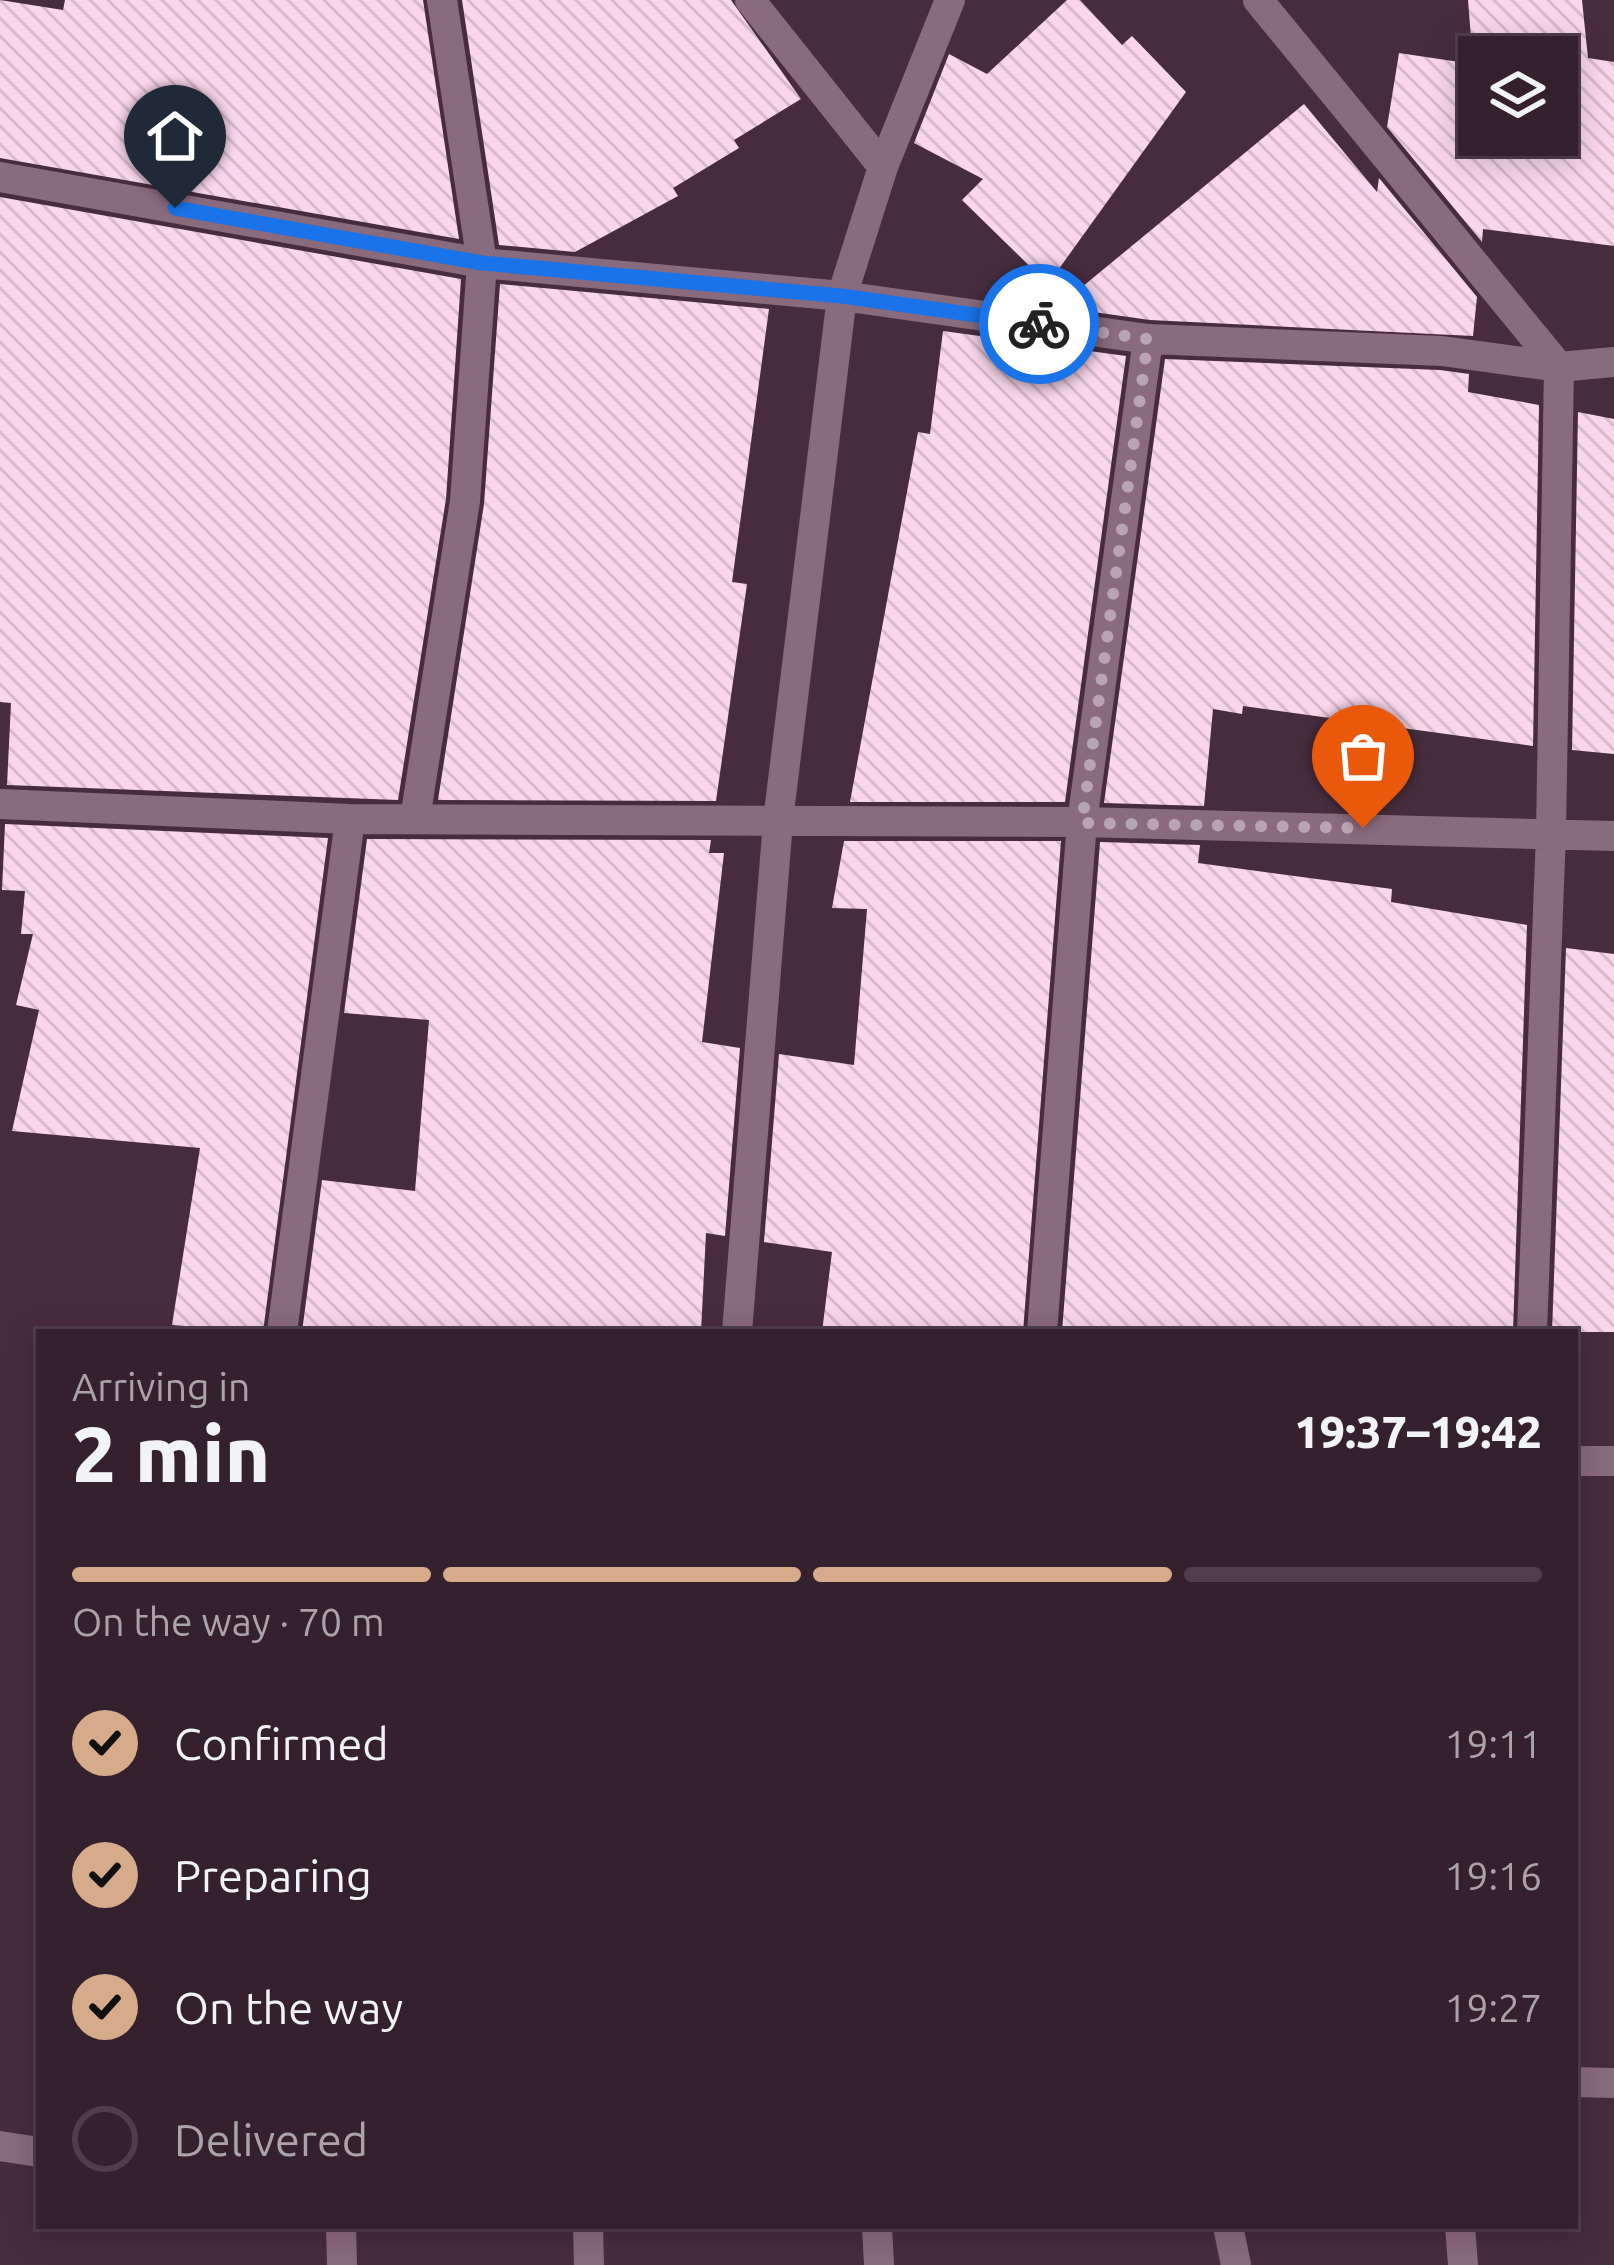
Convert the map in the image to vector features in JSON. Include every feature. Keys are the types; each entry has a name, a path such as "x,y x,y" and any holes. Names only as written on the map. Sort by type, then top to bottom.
{"street":[{"path":"415,819 465,501 482,263 442,0"},
{"path":"750,0 883,167"},
{"path":"737,1329 778,821 842,296 883,167 950,0"},
{"path":"1258,0 1559,367 1551,832 1532,1329"},
{"path":"0,177 482,263 842,296 1148,339 1442,351 1559,367 1614,362"},
{"path":"1042,1329 1082,823 1148,339"},
{"path":"0,804 350,819 1082,823 1614,836"},
{"path":"282,1329 350,819"},
{"path":"1578,1461 1614,1461"},
{"path":"1578,2082 1614,2083"},
{"path":"0,2146 36,2152"},
{"path":"340,2229 341,2265"},
{"path":"588,2229 589,2265"},
{"path":"878,2229 879,2265"},
{"path":"1229,2229 1236,2265"},
{"path":"1460,2229 1463,2265"}],"building":[{"path":"0,0 63,10 65,0 423,0 459,239 0,158"},
{"path":"462,0 731,0 801,99 734,140 739,148 673,188 678,196 575,252 499,245"},
{"path":"1067,0 1080,0 1122,45 1132,36 1186,92 1048,284 962,200 983,179 914,143 949,54 987,74"},
{"path":"1468,0 1582,0 1588,58 1614,62 1614,246 1483,229 1482,242 1387,127 1399,53 1458,62 1458,156 1578,156 1578,36 1471,36"},
{"path":"1304,104 1377,192 1379,178 1477,297 1473,336 1150,320 1072,309 1065,301"},
{"path":"0,197 461,279 446,499 398,800 7,785 11,703 0,702"},
{"path":"500,284 769,309 732,582 747,584 716,801 438,800 484,504"},
{"path":"943,331 1126,356 1065,802 850,802 918,432 930,434"},
{"path":"1165,359 1440,370 1469,374 1468,392 1539,405 1533,746 1243,706 1242,714 1213,709 1204,806 1104,803"},
{"path":"1578,412 1614,419 1614,754 1572,750"},
{"path":"5,824 328,838 263,1329 172,1325 200,1148 12,1131 39,1010 16,1005 33,934 21,934 25,891 2,890"},
{"path":"367,839 711,840 709,853 724,853 702,1042 740,1048 725,1236 706,1233 701,1329 302,1329 322,1180 415,1191 429,1020 344,1013"},
{"path":"844,841 1061,841 1023,1329 822,1329 832,1252 764,1242 779,1054 854,1065 867,909 832,908"},
{"path":"1100,842 1200,845 1198,863 1392,889 1391,902 1527,925 1513,1329 1062,1329"},
{"path":"1566,948 1614,954 1614,1332 1552,1329"}],"way so far":[{"path":"1039,324 1148,339 1082,823 1363,828"}],"route":[{"path":"175,208 482,263 842,296 1039,324"}]}
